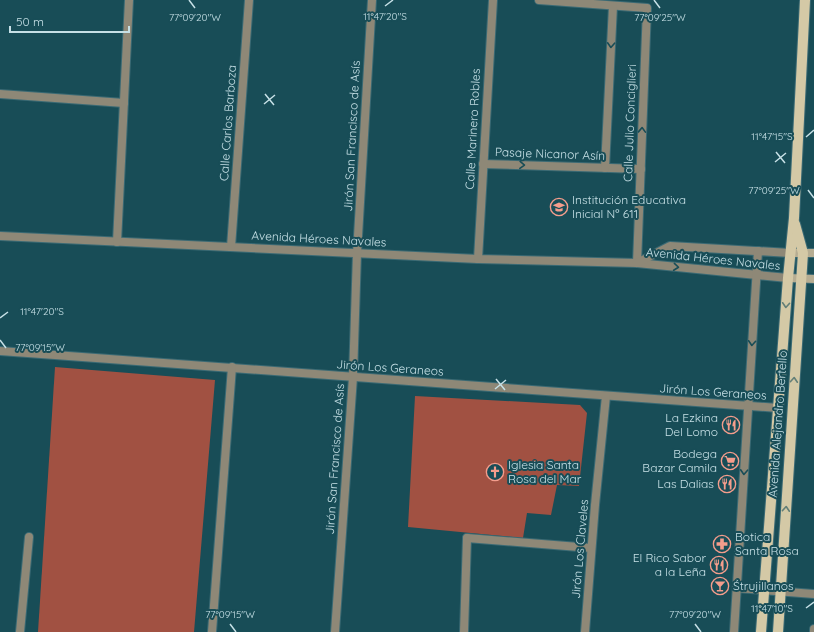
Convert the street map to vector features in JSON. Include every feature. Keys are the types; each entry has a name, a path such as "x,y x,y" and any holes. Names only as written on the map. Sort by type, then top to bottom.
{"main road":[{"name":"Avenida Alejandro Bertello","path":"761,632 788,278 794,218 805,0"},
{"name":"Avenida Alejandro Bertello","path":"778,632 803,253 794,218"}],"street":[{"path":"117,242 129,0"},
{"name":"Calle Carlos Barboza","path":"231,247 249,0"},
{"name":"Jirón San Francisco de Asís","path":"335,632 352,377 357,253 372,0"},
{"name":"Calle Marinero Robles","path":"478,259 493,0"},
{"path":"539,0 614,6 605,168"},
{"name":"Calle Julio Conciglieri","path":"614,6 647,8 637,263"},
{"path":"0,94 124,103"},
{"name":"Pasaje Nicanor Asín","path":"483,164 640,169"},
{"name":"Avenida Héroes Navales","path":"0,236 478,259 637,263 788,278"},
{"name":"Avenida Héroes Navales","path":"637,263 670,246 790,253"},
{"path":"734,632 758,251"},
{"path":"790,253 814,253"},
{"path":"788,278 814,279"},
{"name":"Jirón Los Geraneos","path":"0,351 778,408"},
{"path":"212,632 232,367"},
{"name":"Jirón Los Claveles","path":"585,632 591,548 606,396"},
{"path":"20,632 28,537"},
{"path":"464,632 467,538 591,548"},
{"path":"737,588 814,594"}],"shaded area":[{"path":"55,367 215,380 194,632 38,632"},
{"path":"415,396 580,405 587,413 579,486 557,485 551,515 527,513 523,538 408,527"}],"place":[{"name":"Institución Educativa Inicial Nº 611","path":"559,207"},
{"name":"La Ezkina Del Lomo","path":"731,425"},
{"name":"Bodega Bazar Camila","path":"730,461"},
{"name":"Iglesia Santa Rosa del Mar","path":"495,472"},
{"name":"Las Dalias","path":"727,484"},
{"name":"Botica Santa Rosa","path":"722,544"},
{"name":"El Rico Sabor a la Leña","path":"719,565"},
{"name":"Śtrujillanos","path":"720,586"}]}
